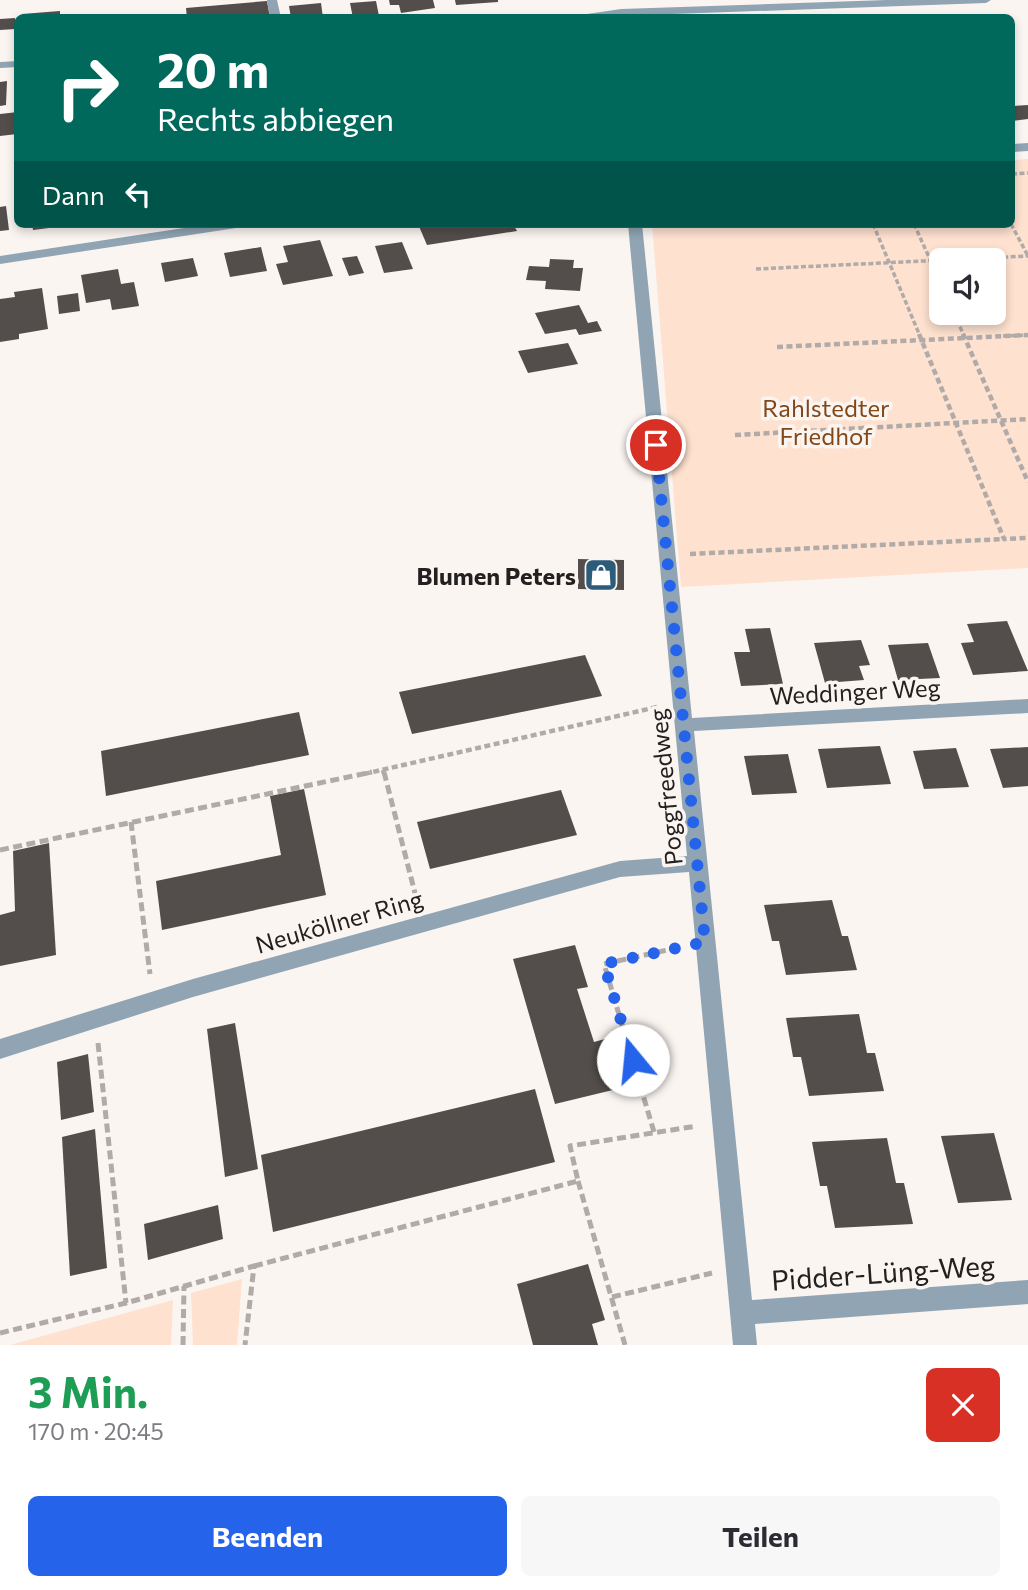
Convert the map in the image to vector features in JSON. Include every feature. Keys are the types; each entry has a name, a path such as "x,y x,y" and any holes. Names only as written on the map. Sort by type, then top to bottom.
{"street":[{"path":"592,14 620,10 986,0"},
{"path":"0,260 210,228"},
{"name":"Poggfreedweg","path":"635,228 745,1345"},
{"name":"Weddinger Weg","path":"684,724 1028,706"},
{"name":"Neuköllner Ring","path":"0,1049 193,988 620,869 697,863"},
{"name":"Pidder-Lüng-Weg","path":"741,1313 1028,1292"}],"path":[{"path":"875,228 1004,539"},
{"path":"916,228 929,259"},
{"path":"1006,257 1028,256 1013,228"},
{"path":"756,269 929,261"},
{"path":"959,325 1028,482"},
{"path":"777,346 1028,335"},
{"path":"735,435 1028,419"},
{"path":"667,556 1028,538"},
{"path":"0,850 383,770 643,709 682,703"},
{"path":"383,770 418,902"},
{"path":"131,822 151,978"},
{"path":"654,1132 604,964 705,942"},
{"path":"97,1039 126,1303"},
{"path":"625,1345 570,1146 723,1122"},
{"path":"0,1333 126,1303 254,1266 578,1181"},
{"path":"245,1345 254,1266"},
{"path":"611,1297 737,1267"},
{"path":"183,1345 184,1286"}],"green space":[{"name":"Rahlstedter Friedhof","path":"1028,159 1028,568 681,587 652,228 1015,228 1015,160"},
{"path":"242,1279 237,1345 193,1345 191,1293"},
{"path":"173,1300 171,1345 10,1345"}],"building":[{"path":"389,0 433,0 435,8 401,13 399,5 390,5"},
{"path":"455,0 498,0 498,2 456,5"},
{"path":"267,1 269,14 187,14 186,8"},
{"path":"376,1 379,14 352,14 350,3"},
{"path":"321,3 322,14 290,14 289,6"},
{"path":"60,11 60,14 22,14"},
{"path":"14,18 14,29 0,30 0,19"},
{"path":"7,81 6,105 0,106 0,82"},
{"path":"1028,105 1028,119 1015,121 1015,106"},
{"path":"14,112 14,134 0,136 0,114"},
{"path":"6,206 9,230 0,231 0,207"},
{"path":"420,228 515,228 517,231 427,245"},
{"path":"320,240 333,276 283,285 276,264 288,262 283,246"},
{"path":"402,242 413,269 384,273 375,246"},
{"path":"261,247 267,271 230,277 224,253"},
{"path":"357,256 364,273 349,276 342,258"},
{"path":"193,258 198,276 165,282 161,263"},
{"path":"550,259 574,260 573,268 583,268 580,291 545,289 546,281 526,280 529,266 549,267"},
{"path":"118,269 121,284 134,282 139,306 112,310 110,299 86,303 81,275"},
{"path":"42,288 48,329 19,334 19,339 0,342 0,299 15,297 14,292"},
{"path":"78,293 80,311 59,314 57,296"},
{"path":"579,305 588,323 597,321 602,331 579,335 576,329 545,334 535,313"},
{"path":"568,343 578,364 528,373 518,351"},
{"name":"Blumen Peters","path":"578,559 624,560 624,590 578,589"},
{"path":"1007,621 1028,671 973,675 961,643 974,642 967,624"},
{"path":"770,628 783,684 741,686 734,652 750,652 745,629"},
{"path":"861,640 870,665 859,666 864,680 825,683 814,643"},
{"path":"928,643 940,678 898,680 888,645"},
{"path":"585,655 602,696 412,734 399,692"},
{"path":"299,712 309,755 106,796 101,751"},
{"path":"880,746 891,784 827,788 818,749"},
{"path":"1028,747 1028,786 1003,788 990,749"},
{"path":"956,748 969,787 924,789 913,751"},
{"path":"788,754 797,793 752,795 744,756"},
{"path":"304,789 326,895 162,930 156,881 281,855 270,796"},
{"path":"561,790 577,835 430,869 417,822"},
{"path":"49,843 56,955 0,966 0,915 15,911 13,851"},
{"path":"832,900 842,936 848,936 857,970 786,975 779,941 772,941 764,905"},
{"path":"575,945 588,987 577,989 594,1042 605,1039 621,1088 555,1104 513,959"},
{"path":"859,1014 867,1053 875,1053 884,1091 809,1096 801,1057 793,1057 786,1018"},
{"path":"235,1023 258,1169 225,1177 207,1029"},
{"path":"88,1054 94,1112 61,1120 57,1062"},
{"path":"535,1089 555,1162 273,1232 261,1155"},
{"path":"95,1129 107,1268 70,1276 62,1137"},
{"path":"994,1133 1012,1200 958,1203 941,1136"},
{"path":"887,1138 896,1183 904,1183 913,1224 835,1228 827,1186 820,1186 812,1142"},
{"path":"218,1205 223,1239 148,1260 144,1224"},
{"path":"588,1264 605,1320 592,1324 598,1345 533,1345 517,1284"}],"place":[{"name":"Blumen Peters","path":"601,575"}],"route":[{"path":"633,1060 604,964 705,942 656,445"}]}
